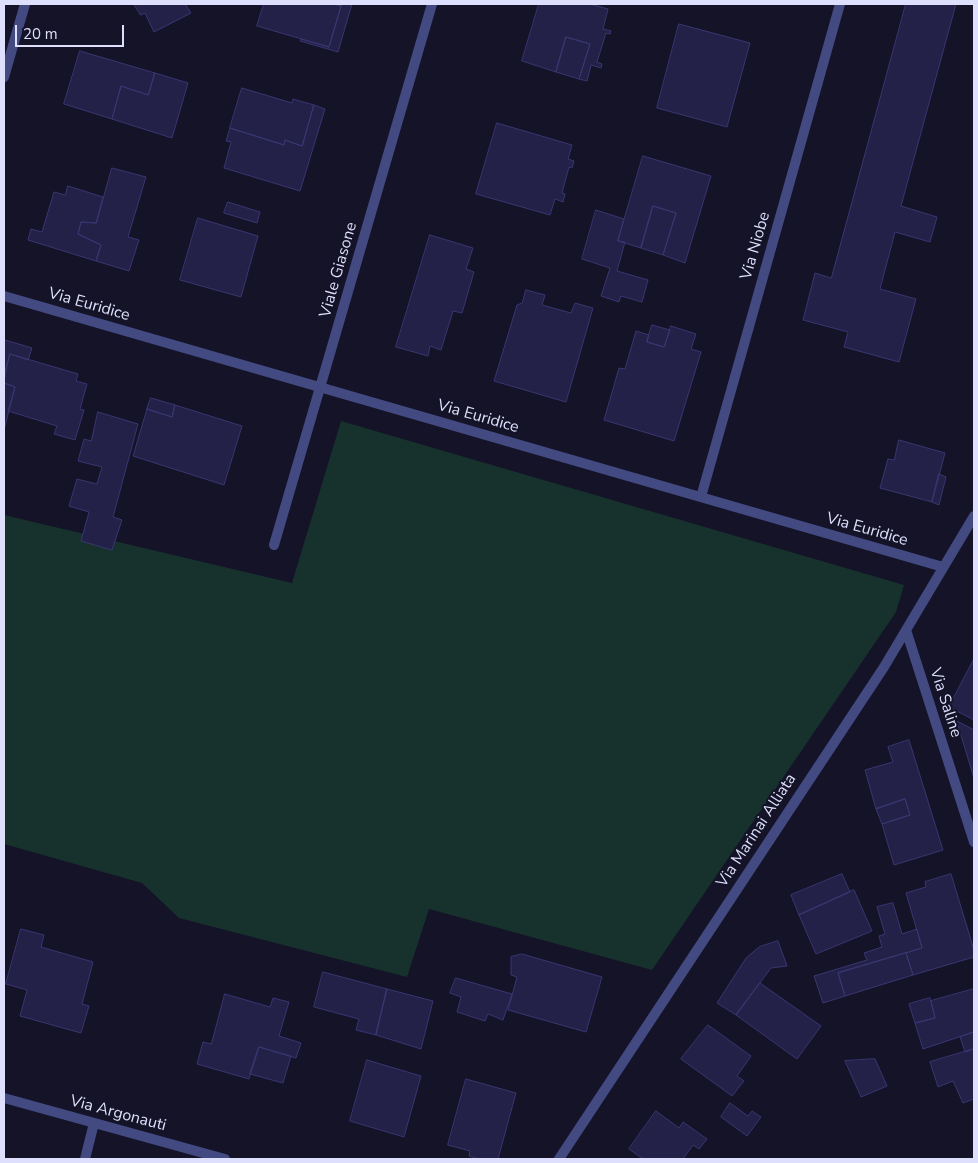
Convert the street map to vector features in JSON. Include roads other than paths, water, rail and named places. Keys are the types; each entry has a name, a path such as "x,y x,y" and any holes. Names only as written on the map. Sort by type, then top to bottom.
{"street":[{"path":"4,77 25,4"},
{"name":"Viale Giasone","path":"274,545 432,4"},
{"name":"Via Niobe","path":"701,497 840,4"},
{"name":"Via Euridice","path":"4,296 944,567"},
{"name":"Via Marinai Alliata","path":"559,1159 879,675 974,516"},
{"name":"Via Saline","path":"906,630 974,842"},
{"name":"Via Argonauti","path":"4,1098 225,1159"},
{"path":"85,1159 94,1123"}]}
